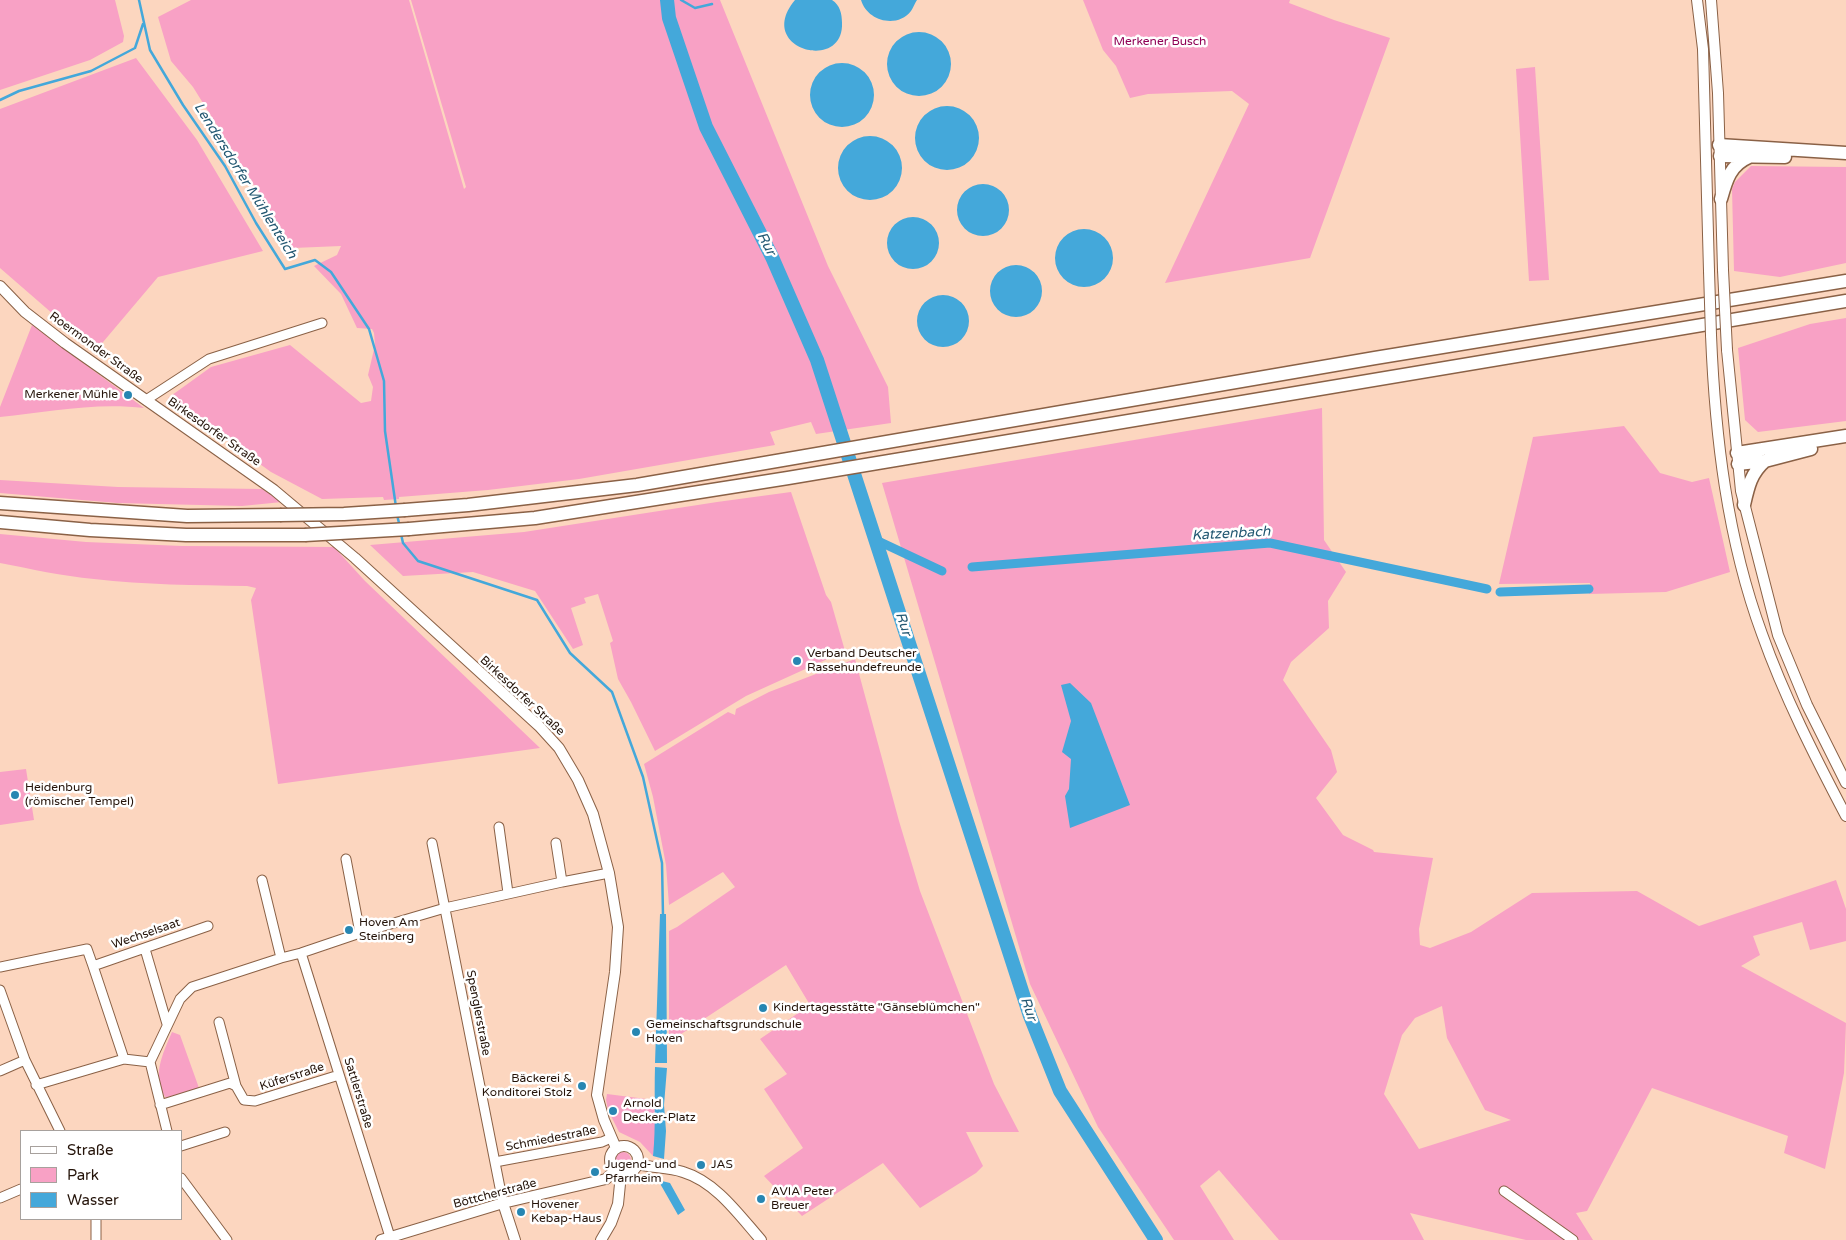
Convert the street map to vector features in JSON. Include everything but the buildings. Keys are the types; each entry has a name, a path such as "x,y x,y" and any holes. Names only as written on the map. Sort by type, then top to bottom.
{"highway":[{"path":"1719,151 1846,153"},
{"path":"1719,151 1749,157 1846,159"},
{"path":"1721,199 1730,172 1739,162 1749,157"},
{"path":"0,503 187,516 344,514 468,506 636,485 1375,358 1846,281"},
{"path":"0,522 90,530 176,534 305,535 409,529 535,518 788,478 1846,301"},
{"path":"1738,458 1846,436"},
{"path":"1738,458 1765,461 1805,450 1846,443"},
{"path":"1744,505 1751,478 1758,467 1765,461"}],"main road":[{"path":"1697,0 1703,49 1712,351 1722,466 1732,531 1761,633 1823,772 1846,816"},
{"path":"1712,2 1716,52 1727,350 1744,505 1778,635 1807,705 1846,783"},
{"path":"1706,153 1719,151"},
{"name":"Roermonder Straße","path":"0,286 25,312 65,343 146,400"},
{"name":"Birkesdorfer Straße","path":"146,400 274,490 355,558 539,726 559,748 578,780 593,814 609,873 618,927 616,963 597,1095 610,1138 616,1148"},
{"path":"1721,454 1738,458"},
{"path":"1722,466 1738,458"},
{"path":"600,1240 611,1223 618,1204 618,1172 610,1163 610,1155 616,1148 625,1146 633,1150 638,1158 637,1164 630,1173 618,1172"},
{"path":"637,1164 684,1172 708,1184 761,1240"},
{"name":"Böttcherstraße","path":"387,1239 503,1204 606,1179 618,1172"},
{"name":"Spenglerstraße","path":"503,1204 515,1240"}],"street":[{"name":"Roermonder Straße","path":"146,400 209,359 322,323"},
{"path":"499,827 508,893"},
{"path":"556,843 562,882"},
{"name":"Spenglerstraße","path":"432,844 503,1204"},
{"path":"346,859 360,933"},
{"path":"167,1130 150,1062 180,999 192,987 444,908 609,873"},
{"path":"262,880 281,958"},
{"name":"Wechselsaat","path":"93,966 208,926"},
{"path":"0,966 87,948 124,1059"},
{"path":"145,949 167,1024"},
{"name":"Sattlerstraße","path":"301,953 387,1239"},
{"path":"0,990 25,1060 59,1130"},
{"path":"219,1022 236,1086"},
{"path":"36,1085 124,1059 150,1062"},
{"path":"0,1071 25,1060"},
{"name":"Küferstraße","path":"236,1086 244,1100 255,1101 339,1075"},
{"path":"160,1105 230,1083 236,1086"},
{"path":"182,1146 225,1132"},
{"name":"Schmiedestraße","path":"495,1162 602,1142 610,1138"},
{"path":"182,1179 227,1240"},
{"path":"0,1198 20,1189"},
{"path":"1504,1191 1573,1240"},
{"path":"96,1220 96,1240"}],"green space":[{"path":"0,0 115,0 124,36 123,42 90,60 0,90"},
{"path":"191,0 409,0 464,189 466,187 411,0 720,0 828,266 888,387 891,423 816,434 811,422 770,432 775,445 579,479 488,490 399,497 399,499 384,500 383,497 322,499 271,472 168,398 211,367 290,345 361,403 371,401 373,387 368,375 375,345 374,333 372,329 357,328 341,294 314,266 337,255 341,246 293,248 193,87 171,61 158,17"},
{"name":"Merkener Busch","path":"1083,0 1290,0 1289,3 1390,38 1310,258 1165,283 1249,104 1232,91 1148,94 1130,98 1116,66 1103,50"},
{"path":"136,58 197,140 263,251 158,277 98,348 53,314 0,268 0,109"},
{"path":"1535,67 1549,280 1529,281 1516,69"},
{"path":"1751,166 1846,167 1846,263 1780,277 1734,271 1732,189 1735,182"},
{"path":"1846,318 1846,421 1758,432 1745,420 1738,348 1810,324"},
{"path":"32,325 144,408 126,406 90,407 0,417 0,407"},
{"path":"1322,408 1324,540 1346,572 1328,601 1329,628 1291,662 1283,680 1331,750 1337,772 1316,798 1343,835 1374,852 1433,858 1419,929 1420,945 1430,948 1471,932 1532,893 1637,891 1699,926 1836,880 1846,909 1846,941 1810,950 1802,922 1753,936 1760,955 1741,966 1846,1023 1844,1073 1825,1169 1784,1153 1788,1136 1652,1088 1587,1211 1576,1213 1593,1240 1526,1240 1410,1213 1424,1240 1279,1240 1219,1170 1200,1186 1234,1240 1174,1240 1098,1127 1030,984 882,483","holes":["1442,1006 1447,1038 1485,1110 1511,1120 1419,1149 1384,1094 1402,1035 1415,1018"]},
{"path":"1624,426 1660,473 1692,482 1709,478 1730,572 1666,592 1589,594 1590,583 1499,584 1533,437"},
{"path":"0,480 118,487 262,489 282,502 242,506 117,503 0,493"},
{"path":"791,492 826,595 831,602 845,651 746,696 655,751 618,679 610,643 613,641 598,594 584,598 586,603 571,608 583,645 573,649 535,591 473,572 403,576 370,545 524,532"},
{"path":"0,534 86,542 182,546 334,547 365,581 540,748 278,784 251,600 256,588 247,586 113,581 70,576 0,563"},
{"path":"855,659 920,891 994,1084 1019,1132 966,1132 983,1166 976,1173 920,1208 883,1163 802,1216 764,1176 803,1148 764,1089 787,1074 760,1039 810,1005 786,965 669,1042 669,931 735,887 723,872 669,905 666,865 653,797 644,764 728,712 735,715 736,709 769,692"},
{"path":"26,769 34,820 0,825 0,772"},
{"path":"172,1032 180,1035 199,1088 167,1099 159,1083 159,1075 162,1057"},
{"path":"607,1094 654,1100 656,1132 653,1156 640,1142 619,1132 608,1110"},
{"path":"623,1152 631,1160 623,1168 615,1160"}],"water":[{"path":"795,0 832,0 837,4 841,13 842,23 839,38 830,47 817,51 804,49 792,42 785,31 785,17"},
{"path":"861,0 917,0 905,17 891,21 883,20 869,13"},
{"path":"913,32 925,32 942,41 949,52 951,64 949,76 942,87 925,96 913,96 901,91 892,82 887,70 887,58 892,46 901,37"},
{"path":"836,63 848,63 865,72 872,83 874,95 872,107 865,118 848,127 836,127 824,122 815,113 810,101 810,89 815,77 824,68"},
{"path":"941,106 953,106 970,115 977,126 979,138 977,150 970,161 953,170 941,170 929,165 920,156 915,144 915,132 920,120 929,111"},
{"path":"864,136 876,136 893,145 900,156 902,168 900,180 893,191 876,200 864,200 852,195 843,186 838,174 838,162 843,150 852,141"},
{"path":"983,184 993,186 1001,192 1007,200 1009,210 1007,220 1001,228 993,234 983,236 973,234 965,228 959,220 957,210 959,200 965,192 973,186"},
{"path":"913,217 923,219 931,225 937,233 939,243 937,253 931,261 923,267 913,269 903,267 895,261 889,253 887,243 889,233 895,225 903,219"},
{"path":"1084,229 1095,231 1108,242 1113,258 1111,269 1100,282 1084,287 1073,285 1060,274 1055,258 1057,247 1068,234"},
{"path":"1016,265 1026,267 1034,273 1040,281 1042,291 1040,301 1034,309 1026,315 1016,317 1006,315 998,309 992,301 990,291 992,281 998,273 1006,267"},
{"path":"943,295 953,297 961,303 967,311 969,321 967,331 961,339 953,345 943,347 933,345 925,339 919,331 917,321 919,311 925,303 933,297"},
{"path":"1070,683 1091,703 1130,805 1070,828 1065,796 1069,789 1071,759 1062,752 1071,721 1061,685"},
{"path":"660,914 666,914 667,1063 655,1063"},
{"path":"655,1067 667,1068 664,1105 666,1131 664,1159 653,1156"},
{"path":"658,1180 670,1183 685,1210 678,1215"}],"waterway":[{"name":"Lendersdorfer Mühlenteich","path":"139,0 150,50 183,105 225,166 256,223 285,269 315,260 331,272 369,329 384,381 385,431 396,507"},
{"name":"Rur","path":"667,0 669,18 706,127 772,257 817,360 1030,1016 1060,1091 1156,1240"},
{"path":"681,0 695,8 712,4"},
{"path":"0,100 19,91 91,71 135,48 143,24"},
{"name":"Lendersdorfer Mühlenteich","path":"397,515 400,527"},
{"name":"Lendersdorfer Mühlenteich","path":"401,534 403,543 418,561 537,600 570,653 612,692 643,777 662,863 663,916"},
{"name":"Katzenbach","path":"876,540 942,571"},
{"name":"Katzenbach","path":"972,567 1270,543 1487,589"},
{"name":"Katzenbach","path":"1500,592 1589,589"}],"place":[{"name":"Merkener Mühle","path":"128,395"},
{"name":"Verband Deutscher Rassehundefreunde","path":"797,661"},
{"name":"Heidenburg (römischer Tempel)","path":"15,795"},
{"name":"Hoven Am Steinberg","path":"349,930"},
{"name":"Kindertagesstätte \"Gänseblümchen\"","path":"763,1008"},
{"name":"Gemeinschaftsgrundschule Hoven","path":"636,1032"},
{"name":"Bäckerei & Konditorei Stolz","path":"582,1086"},
{"name":"Arnold Decker-Platz","path":"613,1111"},
{"name":"JAS","path":"701,1165"},
{"name":"Jugend- und Pfarrheim","path":"595,1172"},
{"name":"AVIA Peter Breuer","path":"761,1199"},
{"name":"Hovener Kebap-Haus","path":"521,1212"}]}
